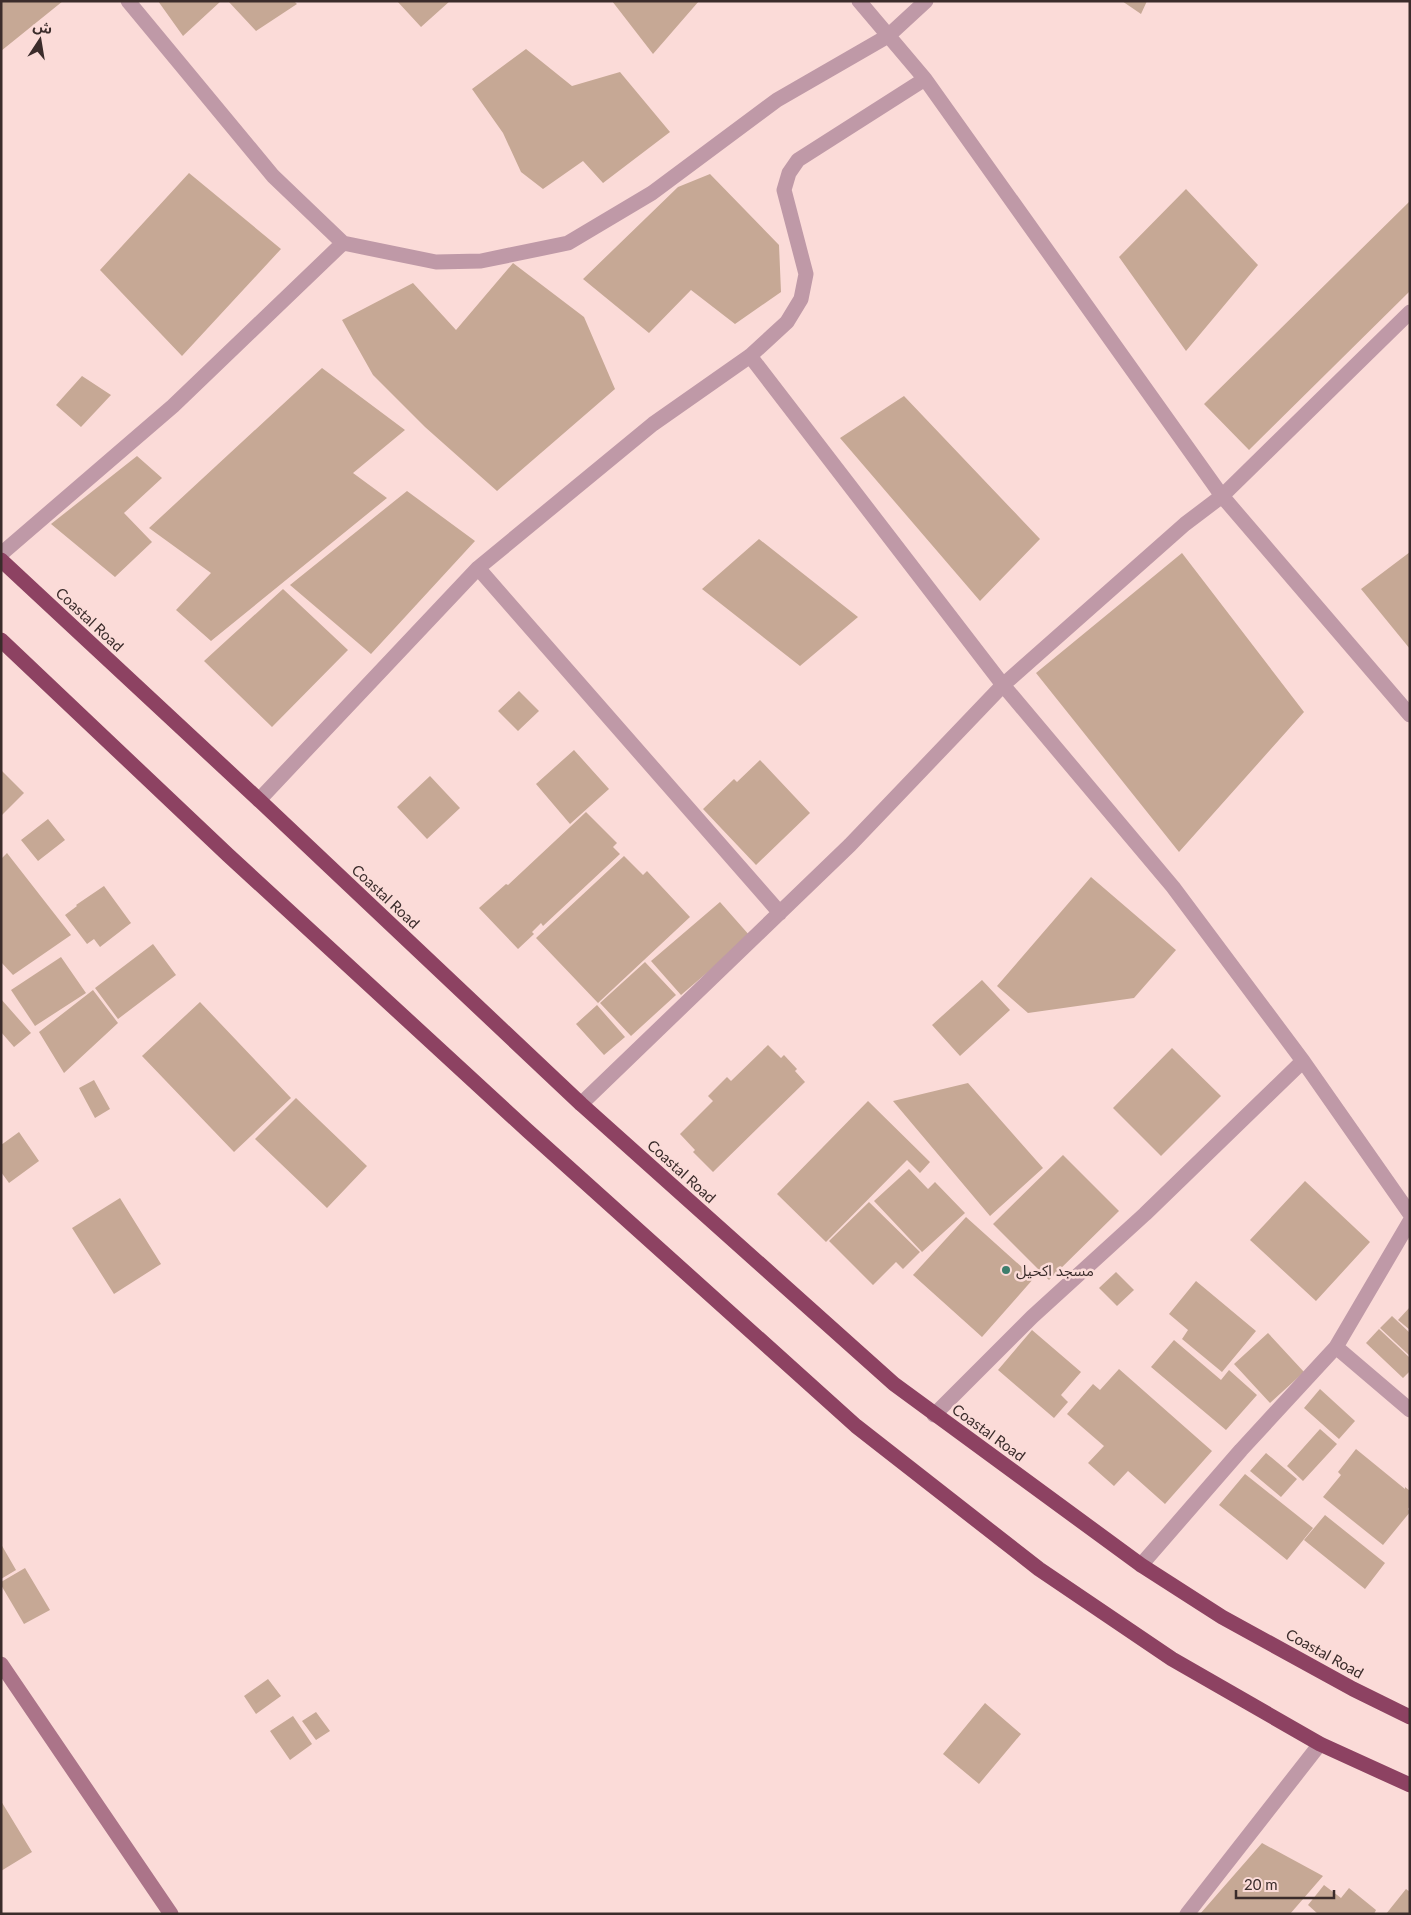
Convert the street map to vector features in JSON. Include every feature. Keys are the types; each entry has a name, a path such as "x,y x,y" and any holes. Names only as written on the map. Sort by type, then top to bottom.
{"highway":[{"name":"Coastal Road","path":"1,560 581,1104 894,1384 1141,1565 1222,1617 1353,1689 1410,1717"},
{"path":"1,640 228,855 521,1124 856,1426 1039,1569 1172,1659 1320,1744 1410,1785"}],"street":[{"path":"128,1 273,176 344,243 436,262 481,261 568,243 652,193 777,100 888,36 926,1"},
{"path":"859,1 925,78 1222,496 1410,715"},
{"path":"259,800 478,568 653,424 750,356 787,322 801,299 806,274 784,190 790,174 798,160 925,78"},
{"path":"1,554 173,406 344,243"},
{"path":"581,1104 856,838 1003,685 1185,524 1222,496 1410,312"},
{"path":"750,356 1003,685 1172,887 1303,1061 1410,1214"},
{"path":"478,568 780,913"},
{"path":"934,1414 1032,1317 1145,1214 1303,1061"},
{"path":"1141,1565 1241,1450 1336,1347 1410,1221"},
{"path":"1336,1347 1410,1410"},
{"path":"1,1664 171,1914"},
{"path":"1187,1914 1320,1744"}],"building":[{"path":"1,1 63,1 1,51"},
{"path":"158,1 221,1 183,36"},
{"path":"228,1 294,1 297,4 256,31"},
{"path":"397,1 450,1 421,27"},
{"path":"612,1 699,1 653,54"},
{"path":"1122,1 1147,1 1141,14"},
{"path":"526,49 572,86 620,72 670,132 603,183 583,161 543,189 521,172 503,133 472,89"},
{"path":"189,173 281,249 182,356 100,270"},
{"path":"710,174 779,245 781,292 735,324 691,290 649,333 583,279 678,187"},
{"path":"1186,189 1258,265 1186,351 1119,257"},
{"path":"1410,201 1410,291 1249,450 1204,404"},
{"path":"513,263 584,317 615,389 497,491 425,427 373,375 342,320 413,283 456,330"},
{"path":"322,368 405,430 353,473 387,498 211,641 176,610 211,573 149,528"},
{"path":"82,376 111,395 81,427 56,405"},
{"path":"904,396 1040,539 980,601 840,438"},
{"path":"137,456 162,478 124,513 152,542 115,577 51,524"},
{"path":"407,491 475,541 371,654 290,585"},
{"path":"759,539 858,617 800,666 702,589"},
{"path":"1410,552 1410,649 1361,589"},
{"path":"1182,553 1304,712 1179,852 1036,673"},
{"path":"283,589 348,650 272,727 204,661"},
{"path":"519,691 539,711 518,731 498,711"},
{"path":"574,750 609,789 570,824 536,784"},
{"path":"760,760 810,813 756,865 703,809 734,779 737,782"},
{"path":"1,770 24,793 1,816"},
{"path":"430,776 460,808 427,839 397,807"},
{"path":"586,812 617,843 613,847 620,854 543,926 541,923 532,932 534,934 518,949 479,908 506,884 508,885"},
{"path":"48,819 65,840 38,861 21,840"},
{"path":"7,853 71,935 13,975 1,962 1,859"},
{"path":"624,856 643,875 647,871 690,917 598,1003 536,938"},
{"path":"1091,877 1176,950 1134,998 1028,1013 997,986"},
{"path":"104,886 131,923 100,947 94,939 87,944 65,915"},
{"path":"720,902 750,936 681,995 651,961"},
{"path":"153,944 176,975 118,1019 95,988"},
{"path":"61,957 86,993 35,1026 11,990"},
{"path":"645,962 676,995 631,1036 600,1003"},
{"path":"982,980 1010,1010 960,1056 932,1025"},
{"path":"93,990 118,1023 64,1073 39,1032"},
{"path":"1,999 31,1033 14,1047 1,1032"},
{"path":"200,1002 291,1098 234,1152 142,1056"},
{"path":"597,1005 625,1037 604,1055 576,1024"},
{"path":"768,1045 781,1058 784,1055 797,1069 795,1071 805,1082 713,1172 693,1152 695,1150 680,1134 713,1101 708,1096 727,1077 731,1081"},
{"path":"1172,1048 1221,1096 1161,1156 1113,1108"},
{"path":"94,1080 110,1109 95,1118 79,1088"},
{"path":"968,1083 1043,1168 990,1216 893,1101"},
{"path":"296,1098 367,1166 327,1208 255,1139"},
{"path":"868,1101 930,1162 920,1173 907,1160 826,1242 777,1194"},
{"path":"19,1132 39,1161 9,1183 1,1172 1,1145"},
{"path":"1063,1155 1119,1211 1049,1280 993,1224"},
{"path":"909,1169 928,1189 935,1182 965,1213 922,1252 874,1201"},
{"path":"1305,1181 1370,1242 1316,1301 1250,1240"},
{"path":"120,1198 161,1264 114,1294 72,1228"},
{"path":"869,1202 920,1252 903,1269 896,1262 873,1285 829,1241"},
{"path":"966,1217 1034,1278 982,1337 913,1275"},
{"path":"1116,1272 1134,1290 1117,1306 1099,1288"},
{"path":"1196,1281 1256,1331 1222,1372 1182,1339 1188,1330 1169,1314"},
{"path":"1410,1307 1410,1330 1398,1320"},
{"path":"1392,1316 1410,1333 1410,1356 1380,1328"},
{"path":"1379,1329 1410,1358 1410,1371 1403,1378 1366,1343"},
{"path":"1032,1330 1081,1372 1061,1395 1068,1402 1054,1418 998,1370"},
{"path":"1268,1333 1304,1372 1270,1403 1234,1364"},
{"path":"1174,1340 1221,1380 1229,1370 1257,1395 1226,1430 1151,1367"},
{"path":"1119,1369 1212,1451 1165,1504 1128,1471 1114,1486 1088,1463 1104,1446 1067,1414 1093,1384 1100,1390"},
{"path":"1320,1389 1355,1421 1339,1439 1304,1408"},
{"path":"1320,1429 1337,1444 1303,1481 1287,1466"},
{"path":"1356,1449 1410,1491 1410,1506 1408,1509 1410,1512 1383,1545 1323,1497 1341,1475 1338,1472"},
{"path":"1266,1453 1297,1479 1281,1497 1250,1471"},
{"path":"1245,1474 1313,1528 1287,1560 1219,1505"},
{"path":"1325,1515 1385,1563 1365,1589 1304,1540"},
{"path":"1,1544 16,1570 1,1579"},
{"path":"25,1568 50,1610 24,1624 1,1582"},
{"path":"268,1679 281,1696 256,1714 244,1696"},
{"path":"985,1703 1021,1734 979,1784 943,1754"},
{"path":"316,1712 330,1731 316,1740 302,1721"},
{"path":"293,1716 312,1744 290,1760 270,1731"},
{"path":"1,1801 32,1852 1,1871"},
{"path":"1262,1843 1323,1876 1290,1914 1200,1914"},
{"path":"1324,1885 1341,1898 1349,1888 1376,1910 1374,1914 1318,1914 1308,1905"},
{"path":"1406,1889 1410,1892 1410,1914 1386,1914"}],"place":[{"name":"مسجد اكحيل","path":"1006,1270"}]}
